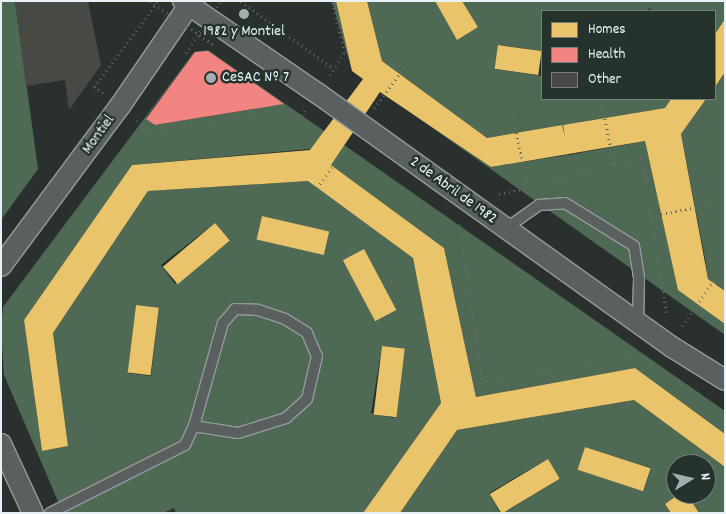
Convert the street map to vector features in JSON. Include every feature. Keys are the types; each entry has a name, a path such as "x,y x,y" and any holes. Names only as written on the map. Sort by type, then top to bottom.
{"street":[{"name":"2 de Abril de 1982","path":"188,3 638,323 675,340 725,380"},
{"name":"Montiel","path":"1,266 120,106 188,3"},
{"path":"1,444 33,513"}],"lane":[{"path":"506,229 540,205 565,203 634,246 638,279 638,323"},
{"path":"50,513 185,444 194,426 223,323 235,309 258,310 285,319 307,333 316,356 307,399 286,418 238,433 194,426"}],"path":[{"path":"150,1 156,3 214,45"},
{"path":"186,53 221,1"},
{"path":"156,3 94,87 150,131 279,111 295,123 345,52 332,1"},
{"path":"243,2 334,69"},
{"path":"600,100 614,165"},
{"path":"511,108 528,188"},
{"path":"216,115 217,120"},
{"path":"456,194 482,383 675,340 725,265"},
{"path":"651,216 723,202"}],"green space":[{"path":"1,1 15,1 38,169 1,220"},
{"path":"332,1 336,1 352,71"},
{"path":"367,1 435,1 457,39 478,27 462,1 725,1 725,19 716,32 716,10 651,10 650,8 647,10 541,10 541,51 499,45 495,69 541,76 541,100 670,100 665,108 580,122 585,152 645,141 674,270 706,264 681,134 705,100 716,100 716,86 725,72 725,291 716,284 725,324 725,335 352,71 491,167 567,155 562,125 487,138 382,61","holes":["579,123 584,152 576,154 570,124","570,124 575,154 568,155 563,125","706,265 708,279 715,284 674,270"]},
{"path":"208,50 725,411 725,434 635,368 476,397 444,248 309,149 132,165 24,320 42,451 68,446 53,333 148,191 308,181 413,258 441,403 363,513 176,513 174,508 163,513 63,513 4,375 1,329 3,307 194,52","holes":["195,52 283,104 155,125 146,118","262,216 329,232 324,254 257,239","215,223 229,241 175,284 161,265","363,250 396,310 376,321 343,261","136,305 159,308 151,376 128,373","382,346 405,350 394,418 371,413"]},
{"path":"634,400 707,454 666,454 665,504 671,513 503,513 560,479 548,459 489,493 500,513 400,513 457,430","holes":["585,447 651,468 644,491 579,470"]},
{"path":"716,460 725,467 725,513 699,513 693,504 716,504"}],"building: Homes":[{"path":"336,1 367,1 382,61 487,138 562,125 565,137 563,125 665,108 670,100 705,100 681,134 708,279 725,291 725,324 678,290 645,141 491,167 380,92 331,165 444,248 476,397 635,368 725,434 725,467 716,460 716,454 707,454 634,400 457,430 400,513 363,513 441,403 413,258 308,181 148,191 53,333 68,446 42,451 24,320 132,165 310,150 363,79 352,71"},
{"path":"435,1 462,1 478,27 457,40"},
{"path":"725,19 725,72 716,86 716,32"},
{"path":"498,45 541,51 538,75 495,69"},
{"path":"262,216 329,232 324,255 257,239"},
{"path":"215,223 230,241 178,284 163,267"},
{"path":"364,249 396,310 375,321 343,260"},
{"path":"136,305 159,308 151,375 128,372"},
{"path":"382,346 405,349 396,417 374,414"},
{"path":"585,447 651,468 643,491 578,470"},
{"path":"548,459 560,479 503,513 490,494"},
{"path":"665,504 693,504 699,513 671,513"}],"building: Health":[{"name":"CeSAC Nº 7","path":"208,51 284,104 155,125 146,119 195,52"}],"building: Other":[{"path":"15,1 88,1 101,65 69,110 65,80 26,86"}],"place":[{"name":"1982 y Montiel","path":"244,14"},
{"name":"CeSAC Nº 7","path":"211,78"}]}
